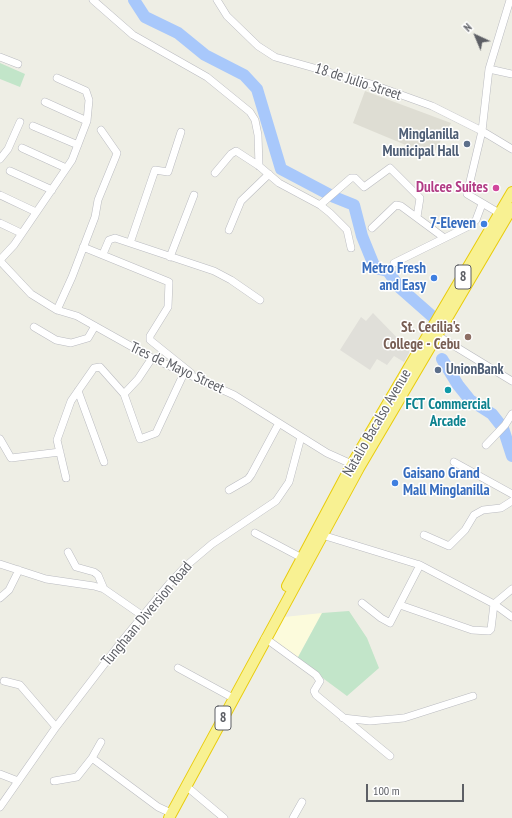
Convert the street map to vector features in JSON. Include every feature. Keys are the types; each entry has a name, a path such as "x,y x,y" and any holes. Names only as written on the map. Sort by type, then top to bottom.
{"highway":[{"name":"Natalio Bacalso Avenue","path":"276,617 278,604 302,558 512,192"},
{"name":"Natalio Bacalso Avenue","path":"170,816 276,617 322,535 356,466 438,336 512,208"}],"street":[{"path":"93,0 133,35 207,77 250,112 255,120 258,135 259,166"},
{"name":"18 de Julio Street","path":"217,0 227,16 253,41 276,57 371,84 432,106 482,131 512,149"},
{"path":"499,213 467,194 482,131 489,69 510,0"},
{"path":"0,57 18,64"},
{"path":"489,69 512,74"},
{"path":"0,261 52,190 66,168 78,145 87,121 89,100 86,91 58,78"},
{"path":"45,102 87,121"},
{"path":"0,159 8,148 20,122"},
{"path":"33,126 78,145"},
{"path":"57,310 95,217 98,200 117,153 101,130"},
{"path":"130,243 155,170 168,172 181,132"},
{"path":"22,148 66,168"},
{"path":"216,173 230,154 236,151 259,166 279,183 320,205 347,230 351,248"},
{"path":"320,205 326,198 351,178 355,178 364,187 390,168 420,198 417,217"},
{"path":"10,171 52,190"},
{"path":"229,230 241,202 269,174"},
{"path":"0,195 36,212"},
{"path":"170,257 194,195"},
{"path":"394,263 443,237 471,225 476,220 482,204"},
{"path":"372,228 396,205 401,206 443,237"},
{"path":"0,223 21,233"},
{"path":"104,254 110,240 114,238 214,271 231,280 260,300"},
{"path":"83,247 104,254 169,282 168,307 150,336 150,340 198,379"},
{"name":"Tres de Mayo Street","path":"0,261 31,294 57,310 77,316 152,358 234,395 327,453 356,466"},
{"path":"34,328 56,340 71,343 88,338 95,326"},
{"path":"438,336 512,381"},
{"path":"124,394 138,379 152,358"},
{"path":"66,478 57,440 71,401 94,368 100,367 124,394 140,439 149,437 156,433 160,427 184,373"},
{"path":"78,391 104,462"},
{"path":"486,445 503,427 512,414"},
{"path":"229,490 248,479 251,475 279,423"},
{"name":"Tunghaan Diversion Road","path":"0,806 56,727 143,616 186,566 224,536 276,501 289,482 301,437"},
{"path":"0,439 11,458 60,452"},
{"path":"454,462 512,494"},
{"path":"424,535 449,546 465,530 474,515 483,510 501,508 512,502"},
{"path":"255,533 302,558"},
{"path":"322,535 420,565 494,604 512,617"},
{"path":"68,552 76,567 94,572 98,575 104,589"},
{"path":"0,564 46,580 94,586 104,589 143,616"},
{"path":"362,603 389,623 400,605 420,565"},
{"path":"0,598 10,590 19,570"},
{"path":"400,605 472,630 489,631 491,629 494,604 512,589"},
{"path":"265,638 316,675 320,681 314,693 390,756"},
{"path":"178,668 233,698"},
{"path":"4,680 20,685 56,727"},
{"path":"343,718 370,721 404,718 473,696"},
{"path":"54,782 75,778 92,758 101,742"},
{"path":"92,758 170,816"},
{"path":"0,774 18,781"},
{"path":"186,786 224,818"},
{"path":"293,818 302,802"}],"shaded area":[{"path":"0,63 25,74 20,87 0,79"},
{"path":"365,91 451,123 432,156 353,123"},
{"path":"373,313 410,351 404,362 394,356 387,365 377,359 370,370 340,350 361,317 366,321"},
{"path":"349,611 367,638 379,668 347,696 297,659 322,613"},
{"path":"322,613 297,659 272,640 284,617"}],"waterway":[{"path":"134,0 145,17 178,33 205,55 244,75 257,89 281,169 334,197 354,205 362,236 375,268 388,271 399,287 433,317"},
{"path":"442,359 458,385 470,400 492,414 503,428 512,456"}],"place":[{"name":"Minglanilla Municipal Hall","path":"467,144"},
{"name":"Dulcee Suites","path":"496,188"},
{"name":"7-Eleven","path":"484,224"},
{"name":"Metro Fresh and Easy","path":"434,278"},
{"name":"St. Cecilia's College - Cebu","path":"468,337"},
{"name":"UnionBank","path":"438,370"},
{"name":"FCT Commercial Arcade","path":"448,390"},
{"name":"Gaisano Grand Mall Minglanilla","path":"395,483"}]}
